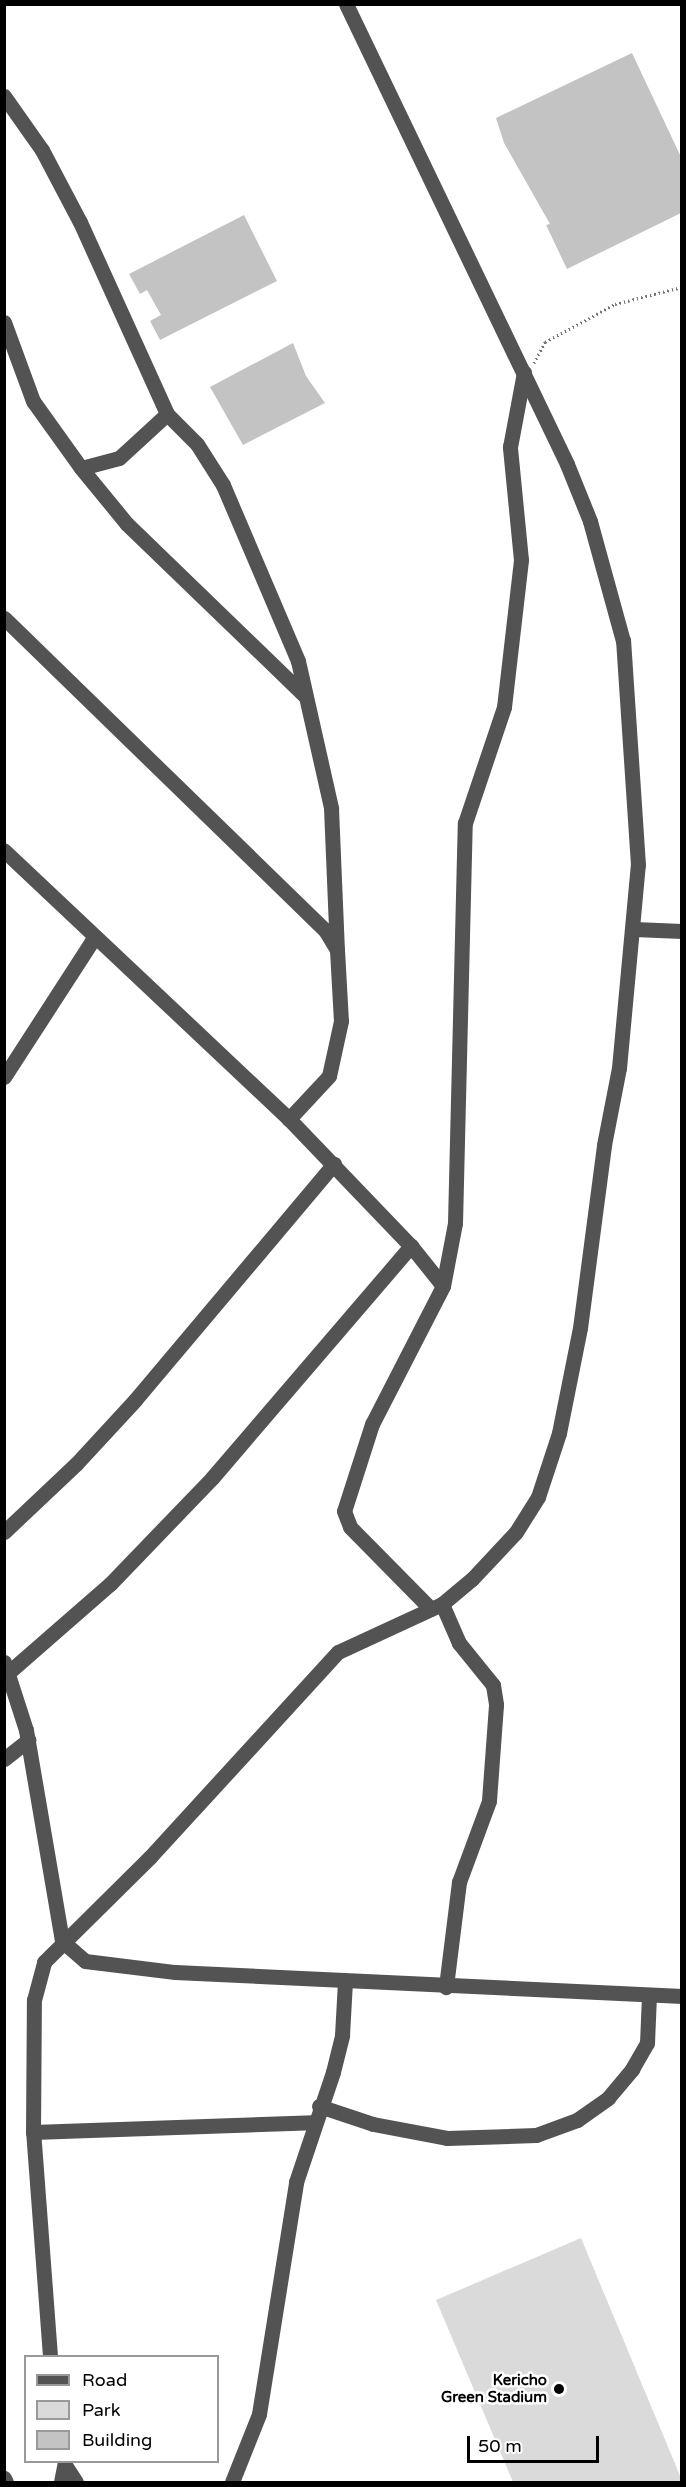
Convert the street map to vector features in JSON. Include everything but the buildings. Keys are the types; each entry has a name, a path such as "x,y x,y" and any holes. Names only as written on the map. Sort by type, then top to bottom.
{"street":[{"path":"50,2355 33,2132 37,1979 62,1941 150,1857 338,1652 437,1607 472,1580 516,1532 550,1470 580,1328 619,1068 634,929 637,816 622,641 590,521 524,372 346,4"},
{"path":"4,96 42,150 80,222 167,414 197,444 223,485 286,629 306,696 331,808 341,1021 337,1055 318,1091 289,1119"},
{"path":"4,322 33,401 81,468 127,525 306,696"},
{"path":"446,1987 459,1882 489,1801 496,1705 493,1685 459,1643 437,1607 350,1527 344,1511 372,1424 443,1286 455,1223 465,823 504,707 521,560 510,447 524,372"},
{"path":"81,468 119,458 167,414"},
{"path":"4,618 306,909 337,950"},
{"path":"4,850 94,938 289,1119 411,1246 443,1286"},
{"path":"634,929 681,931"},
{"path":"4,1077 94,938"},
{"path":"4,1532 76,1464 135,1400 334,1164"},
{"path":"411,1246 212,1478 110,1584 7,1667 28,1740 62,1941 73,1955 106,1967 446,1987 681,1996"},
{"path":"4,1759 28,1740"},
{"path":"232,2482 259,2414 296,2182 342,2034 345,1981"},
{"path":"319,2106 373,2124 447,2138 536,2135 577,2120 608,2098 633,2069 647,2043 649,1995"},
{"path":"33,2132 313,2122"},
{"path":"61,2482 65,2464"},
{"path":"65,2464 76,2482"},
{"path":"4,2478 6,2482"}],"path":[{"path":"524,372 556,334 640,294 681,287"}],"green space":[{"name":"Kericho Green Stadium","path":"581,2238 681,2482 513,2482 436,2300"}],"place":[{"name":"Kericho Green Stadium","path":"559,2389"}]}
